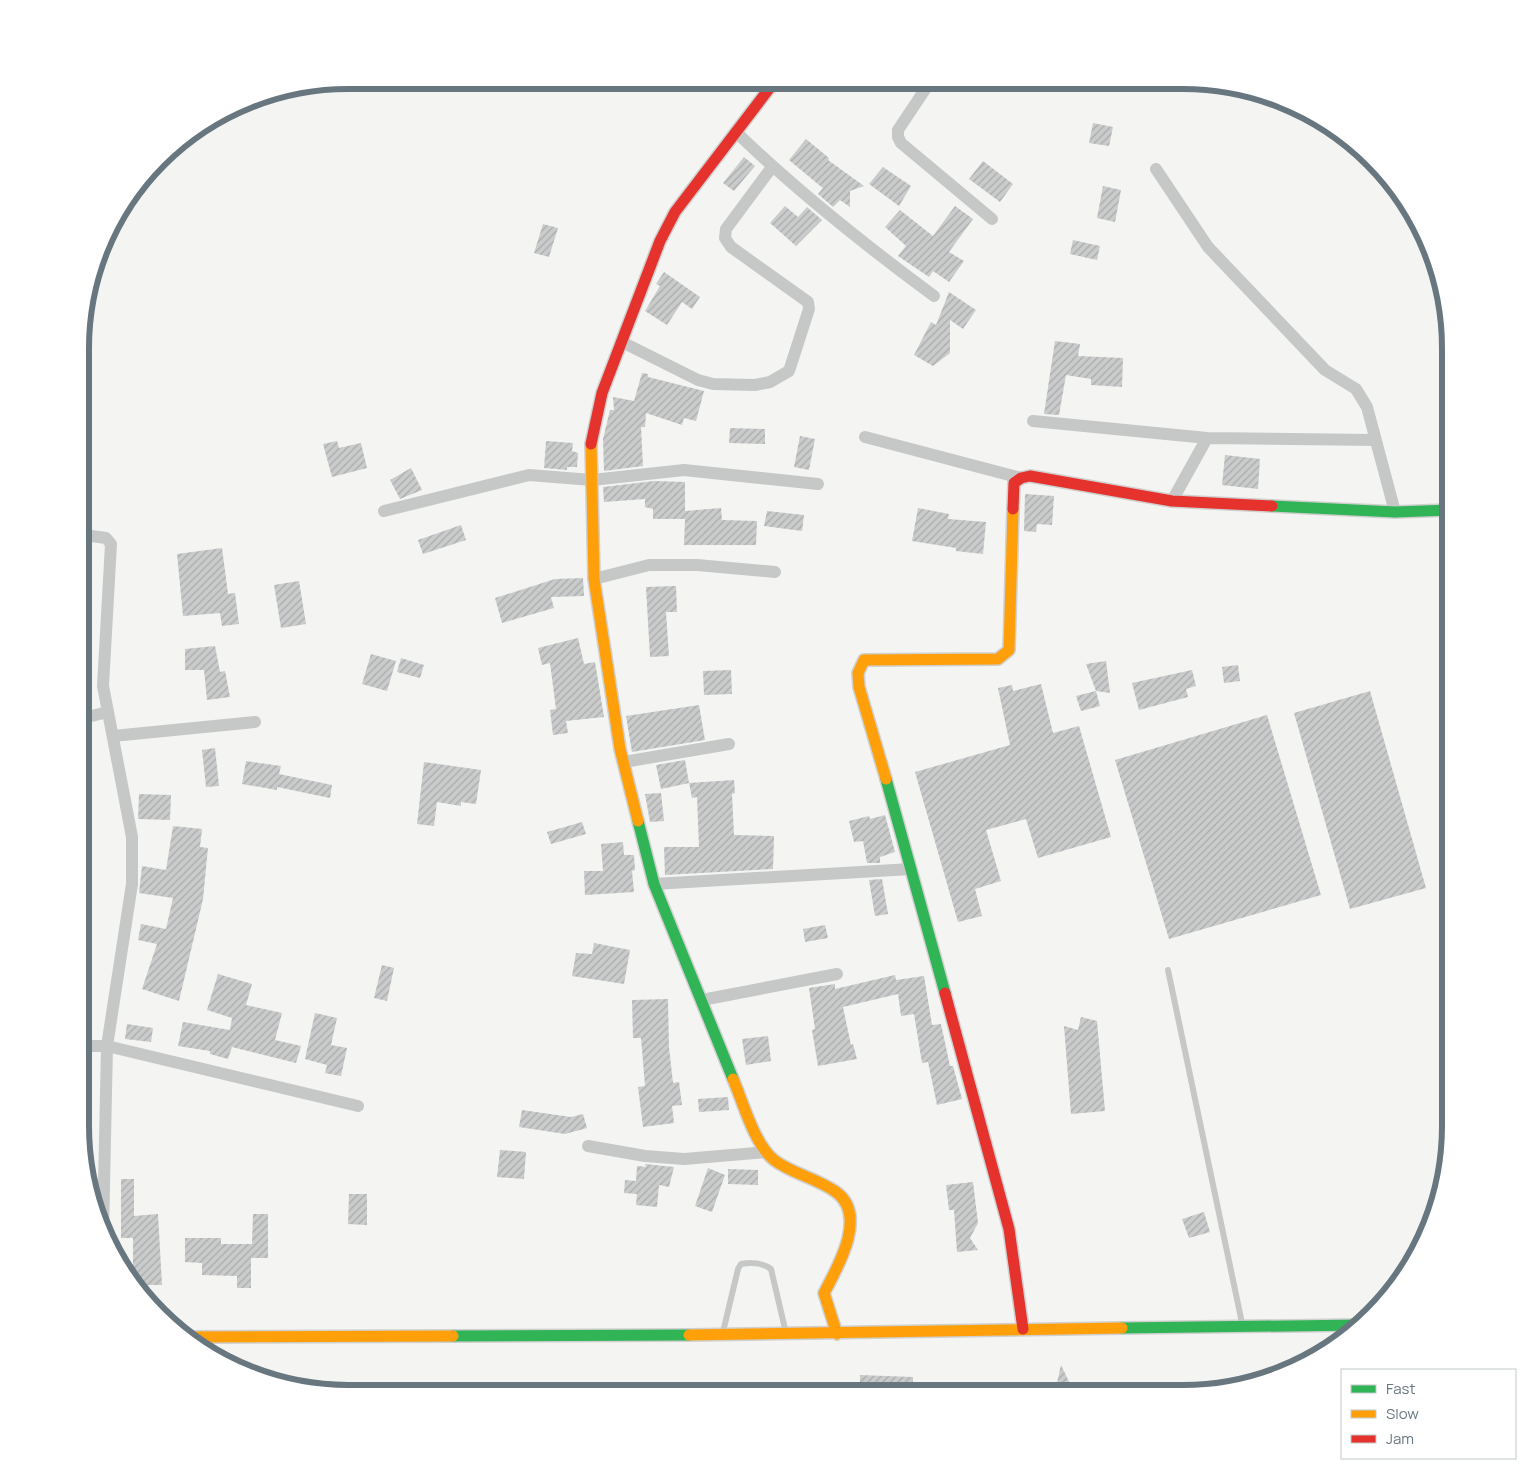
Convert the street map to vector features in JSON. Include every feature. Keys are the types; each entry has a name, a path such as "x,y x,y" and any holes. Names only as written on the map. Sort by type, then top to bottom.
{"street":[{"path":"769,89 675,212 660,242 622,342 596,416 591,439 594,579 624,762 654,884 759,1142 774,1160 835,1191 844,1199 849,1214 849,1235 841,1262 824,1293 837,1334"},
{"path":"925,89 898,130 898,137 901,143 992,219"},
{"path":"736,132 772,167 857,238 934,296"},
{"path":"622,342 698,380 714,384 762,384 781,377 789,371 809,309 808,302 731,247 725,238 726,229 772,167"},
{"path":"1156,169 1208,247 1324,370 1356,390 1366,407 1395,512"},
{"path":"1033,422 1207,438 1375,440"},
{"path":"865,437 1021,478"},
{"path":"1172,501 1207,438"},
{"path":"384,511 528,475 592,480 684,470 818,484"},
{"path":"1023,1329 1008,1229 911,869 859,687 857,677 859,668 864,660 998,659 1009,650 1014,483 1021,478 1030,476 1172,501 1395,512 1442,510"},
{"path":"89,536 106,538 111,544 103,686 132,837 132,884 107,1046 103,1211"},
{"path":"594,579 649,565 697,565 775,572"},
{"path":"89,717 108,712"},
{"path":"113,736 255,722"},
{"path":"624,762 729,744"},
{"path":"654,884 911,869"},
{"path":"702,1000 837,974"},
{"path":"89,1046 107,1046 358,1106"},
{"path":"588,1146 645,1156 684,1159 766,1152"},
{"path":"197,1337 837,1334 1023,1329 1349,1325"}],"lane":[{"path":"1168,970 1243,1326"},
{"path":"723,1334 738,1269 741,1264 746,1263 765,1265 771,1269 786,1334"}],"building":[{"path":"1093,123 1113,127 1109,146 1089,143"},
{"path":"806,139 829,158 828,160 864,186 850,191 850,207 840,200 833,207 818,194 823,188 789,160"},
{"path":"744,157 755,166 734,191 723,183"},
{"path":"983,161 1013,184 1000,202 969,179"},
{"path":"883,167 911,186 899,206 869,184"},
{"path":"1103,186 1121,190 1115,222 1097,218"},
{"path":"785,206 798,217 807,207 822,220 796,246 770,223"},
{"path":"955,206 973,219 949,252 964,261 949,282 933,271 929,277 898,256 906,246 885,227 900,210 933,236"},
{"path":"543,224 558,228 549,257 534,253"},
{"path":"1073,240 1100,246 1097,260 1070,254"},
{"path":"664,272 700,297 692,309 682,302 667,325 645,311 660,286 656,284"},
{"path":"949,292 976,310 963,329 950,320 950,353 933,366 914,355 931,322 936,325"},
{"path":"1055,341 1080,344 1078,356 1123,358 1122,387 1091,385 1091,379 1066,375 1059,415 1044,414"},
{"path":"642,373 648,374 648,377 704,391 696,421 684,418 682,425 646,413 645,427 641,427 643,466 604,471 603,439 610,410 614,410 613,397 634,401"},
{"path":"730,428 765,429 765,444 729,443"},
{"path":"800,436 815,439 809,470 794,467"},
{"path":"337,441 339,448 361,443 367,468 332,477 323,444"},
{"path":"546,441 573,443 572,451 578,453 577,467 567,467 567,470 544,468"},
{"path":"1225,455 1260,459 1258,489 1222,485"},
{"path":"411,468 422,490 400,499 390,480"},
{"path":"654,481 685,482 685,511 721,508 722,520 757,521 756,545 684,545 685,519 653,519 653,509 645,507 645,499 604,502 603,487"},
{"path":"1025,494 1054,496 1052,525 1037,524 1036,532 1024,531"},
{"path":"918,508 949,514 948,519 986,522 983,554 956,551 956,548 912,541"},
{"path":"767,511 804,515 802,531 764,526"},
{"path":"461,525 466,540 423,554 418,540"},
{"path":"222,548 228,594 235,593 239,624 222,626 220,613 183,616 177,554"},
{"path":"583,578 584,596 551,597 554,608 502,623 495,598 555,579"},
{"path":"299,581 306,624 281,628 274,585"},
{"path":"676,586 677,612 666,612 669,656 650,657 646,587"},
{"path":"578,638 584,664 595,662 604,717 566,721 568,733 553,735 550,710 556,709 550,663 542,665 538,648"},
{"path":"215,646 220,672 225,671 230,697 207,700 204,670 185,670 185,649"},
{"path":"371,654 396,661 387,691 362,684"},
{"path":"401,658 424,665 420,678 397,672"},
{"path":"1106,661 1110,693 1096,691 1086,664"},
{"path":"1238,665 1240,681 1224,683 1222,667"},
{"path":"731,670 732,694 704,695 703,671"},
{"path":"1192,670 1196,686 1186,689 1188,697 1139,710 1132,683"},
{"path":"1041,684 1053,733 1079,726 1111,837 1038,858 1026,819 986,830 1001,881 975,889 982,916 958,922 915,772 1010,745 998,688 1012,685 1013,691"},
{"path":"1096,691 1100,706 1081,711 1076,696"},
{"path":"1370,691 1426,888 1350,909 1294,713"},
{"path":"699,705 705,740 632,752 626,716"},
{"path":"1267,715 1321,895 1169,939 1115,760"},
{"path":"215,748 219,786 206,787 202,750"},
{"path":"685,760 689,783 661,789 656,765"},
{"path":"246,761 281,766 279,774 332,785 330,798 277,787 277,790 242,784"},
{"path":"424,762 481,770 476,804 461,802 461,806 437,802 434,826 417,824"},
{"path":"734,780 735,793 732,794 734,835 774,836 773,869 665,875 664,847 699,847 697,797 692,798 689,783"},
{"path":"661,793 664,821 650,822 645,794"},
{"path":"139,794 171,795 170,820 138,819"},
{"path":"885,815 895,852 880,857 880,863 867,863 863,841 854,842 849,821 869,816 870,819"},
{"path":"582,822 586,834 551,844 547,832"},
{"path":"173,826 202,829 200,847 208,848 203,899 179,1001 142,989 157,944 138,940 141,924 166,929 173,898 139,893 142,866 166,870"},
{"path":"623,842 624,855 634,855 635,870 632,871 634,892 585,895 584,871 603,871 601,844"},
{"path":"882,879 888,914 875,916 869,880"},
{"path":"825,925 828,938 805,942 803,929"},
{"path":"594,943 630,950 624,984 572,976 576,953 592,954"},
{"path":"382,965 394,968 387,1001 374,998"},
{"path":"218,974 252,984 246,1005 282,1013 275,1040 301,1046 296,1063 232,1047 228,1059 210,1054 210,1051 178,1046 183,1022 230,1030 232,1018 207,1010"},
{"path":"895,975 896,980 924,976 932,1025 941,1024 950,1066 953,1066 962,1099 937,1105 928,1062 922,1063 914,1014 901,1016 898,994 843,1007 851,1045 853,1044 857,1059 818,1066 812,1030 815,1029 809,988 835,984 835,989"},
{"path":"668,999 669,1047 673,1083 679,1082 682,1105 672,1106 674,1123 643,1127 638,1087 645,1086 641,1038 633,1038 632,1000"},
{"path":"315,1013 337,1018 331,1045 347,1048 341,1076 325,1073 327,1065 305,1059"},
{"path":"1081,1017 1097,1021 1105,1111 1071,1114 1064,1026 1078,1030"},
{"path":"127,1024 153,1028 151,1042 125,1039"},
{"path":"768,1036 771,1061 746,1065 742,1039"},
{"path":"728,1097 729,1110 699,1112 698,1099"},
{"path":"522,1110 571,1117 583,1114 587,1128 565,1134 519,1127"},
{"path":"500,1150 526,1152 524,1179 497,1177"},
{"path":"645,1164 674,1167 669,1187 659,1185 657,1207 636,1205 637,1194 624,1193 625,1180 636,1181 637,1166 646,1167"},
{"path":"708,1168 725,1175 712,1212 695,1206"},
{"path":"728,1169 758,1170 758,1185 728,1184"},
{"path":"121,1179 134,1179 134,1216 158,1214 162,1285 143,1285 133,1271 133,1238 121,1238"},
{"path":"973,1182 978,1223 970,1238 978,1250 957,1252 954,1210 949,1210 946,1185"},
{"path":"349,1194 367,1194 367,1225 348,1224"},
{"path":"1204,1212 1210,1232 1189,1238 1182,1219"},
{"path":"253,1214 268,1214 268,1258 251,1258 251,1288 237,1288 237,1276 202,1275 202,1263 185,1262 185,1238 221,1238 221,1244 252,1244"},
{"path":"1061,1365 1071,1385 1057,1385"},
{"path":"860,1375 913,1377 913,1385 860,1385"}],"traffic: fast":[{"path":"1272,506 1395,512 1442,510"},
{"path":"886,779 945,993"},
{"path":"638,821 654,884 733,1079"},
{"path":"1122,1328 1349,1325"},
{"path":"453,1336 689,1335"}],"traffic: slow":[{"path":"591,444 594,579 620,749 638,821"},
{"path":"886,779 859,687 858,673 864,660 998,659 1009,650 1013,509"},
{"path":"733,1079 755,1133 767,1153 781,1165 836,1192 845,1202 850,1214 847,1241 824,1293 837,1334"},
{"path":"689,1335 1122,1328"},
{"path":"197,1337 453,1336"}],"traffic: jam":[{"path":"591,444 602,393 660,241 675,212 769,89"},
{"path":"1013,509 1014,483 1021,478 1030,476 1172,501 1272,506"},
{"path":"945,993 1009,1229 1023,1329"}]}
